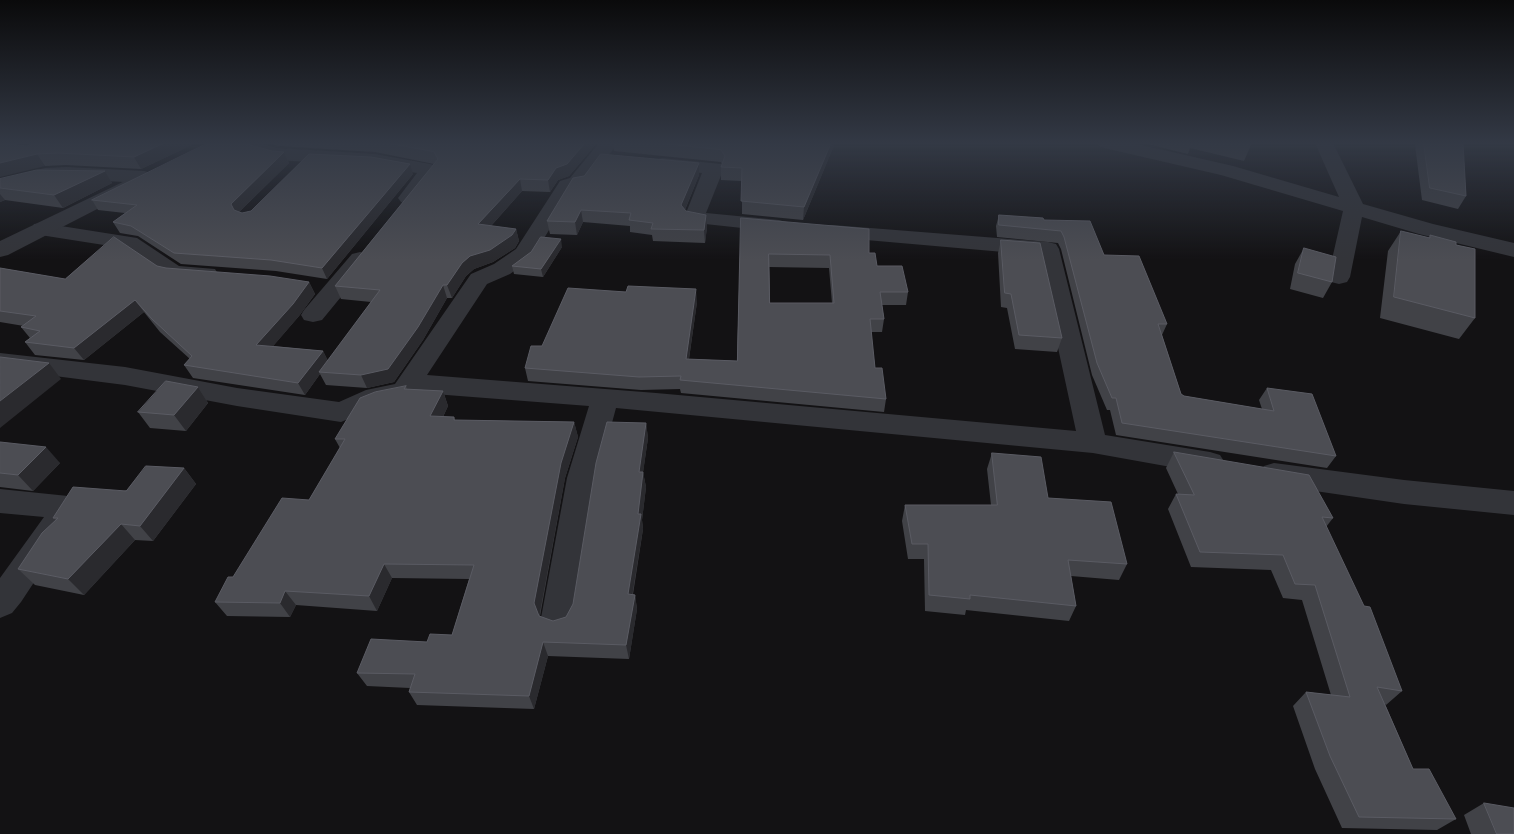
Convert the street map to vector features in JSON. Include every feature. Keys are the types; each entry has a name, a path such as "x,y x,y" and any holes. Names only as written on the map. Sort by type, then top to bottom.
{"street":[{"path":"0,185 13,182"},
{"path":"0,250 136,182"},
{"path":"396,214 421,182"},
{"path":"0,361 125,376 245,399 341,412 375,397 409,391 408,382 479,279 502,269 524,253 567,185 578,182"},
{"path":"708,182 694,218 1048,249 1092,443"},
{"path":"1268,182 1427,229 1514,250"},
{"path":"1339,278 1354,206 1342,182"},
{"path":"42,229 129,243 174,272 230,276"},
{"path":"313,316 325,288 373,243"},
{"path":"408,382 1092,443 1404,492 1514,503"},
{"path":"558,618 582,478 604,398"},
{"path":"0,501 68,508 0,603"}],"building":[{"path":"0,182 82,182 54,195 0,188"},
{"path":"129,182 254,182 231,204 234,210 242,213 251,211 281,182 395,182 322,268 271,260 174,253 131,226 113,222 137,205 92,200"},
{"path":"419,182 517,182 478,224 516,229 512,235 490,250 470,256 462,263 447,285 443,285 418,327 388,369 361,375 319,372 380,290 335,286"},
{"path":"571,182 691,182 681,205 686,211 706,215 704,230 651,229 653,223 629,220 631,213 581,210 575,222 547,221"},
{"path":"742,182 815,182 804,207 741,201"},
{"path":"1429,182 1465,182 1466,196 1430,188"},
{"path":"999,215 1043,218 1044,220 1090,221 1104,255 1139,256 1167,324 1158,324 1181,394 1274,411 1267,388 1312,394 1336,456 1122,423 1116,398 1112,398 1097,363 1061,231 999,225"},
{"path":"741,218 869,229 869,253 875,253 877,266 902,266 908,292 880,292 884,319 870,319 875,368 882,368 886,399 680,380 681,376 639,377 525,368 531,346 542,346 568,288 626,292 628,286 696,289 686,359 737,361","holes":["769,254 830,255 834,303 770,303"]},
{"path":"1401,231 1430,238 1430,235 1456,242 1456,245 1475,249 1475,318 1394,297"},
{"path":"114,237 157,266 270,276 309,282 293,304 256,345 323,351 298,383 184,365 192,356 152,319 135,300 74,348 25,342 40,331 21,327 36,316 0,311 0,268 65,279"},
{"path":"541,237 561,239 541,269 512,266 531,252"},
{"path":"1001,240 1040,243 1062,338 1019,335 1011,294 1005,293"},
{"path":"1304,248 1336,257 1332,282 1298,273"},
{"path":"0,357 49,363 0,401"},
{"path":"166,381 198,387 174,415 138,412"},
{"path":"406,386 404,389 443,391 430,416 454,417 454,420 574,422 561,463 534,603 539,616 553,621 566,617 573,604 596,463 607,422 646,423 639,472 643,472 638,514 641,514 628,594 635,595 626,645 543,642 529,696 409,692 415,674 357,673 371,639 427,642 430,634 452,635 474,565 384,564 369,596 285,591 280,603 215,602 228,577 233,577 282,498 309,500 345,439 335,439 360,398 375,392"},
{"path":"0,442 46,447 18,475 0,473"},
{"path":"1174,452 1309,475 1333,518 1322,517 1364,606 1370,607 1402,691 1377,687 1413,769 1429,769 1456,819 1359,817 1330,756 1306,692 1350,697 1315,585 1295,584 1283,555 1200,552 1176,494 1194,495"},
{"path":"992,453 1041,457 1048,498 1111,502 1127,564 1068,560 1076,606 970,595 970,599 929,595 928,544 912,544 905,505 997,505"},
{"path":"146,466 184,468 140,526 121,524 68,579 18,569 42,533 58,518 53,518 73,487 126,491"},
{"path":"1484,803 1514,808 1514,834 1497,834"}]}
